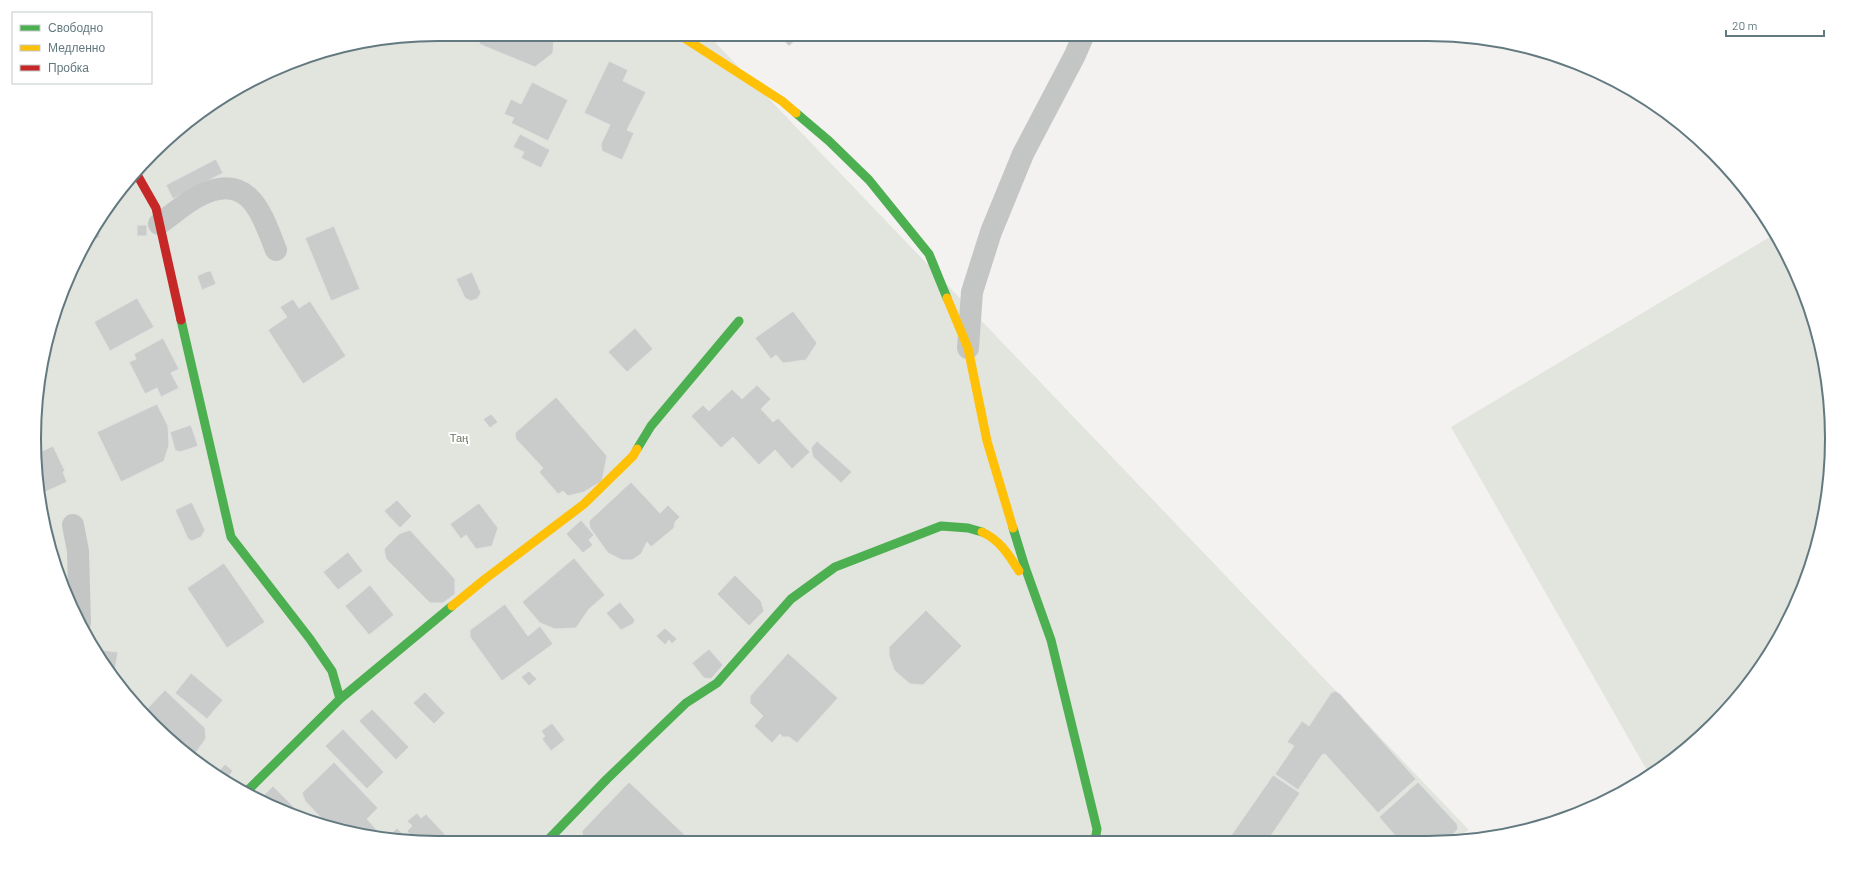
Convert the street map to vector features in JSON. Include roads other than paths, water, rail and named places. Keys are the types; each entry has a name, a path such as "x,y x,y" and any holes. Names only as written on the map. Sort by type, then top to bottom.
{"street":[{"path":"689,41 782,101 829,141 869,180 929,254 968,348 987,441 1034,592 1051,640 1097,829 1096,836"},
{"path":"968,348 972,292 991,232 1023,154 1081,41"},
{"path":"139,178 156,208 231,537 310,639 332,671 340,699"},
{"path":"159,224 199,196 220,188 232,188 243,193 255,205 264,220 276,250"},
{"path":"250,788 340,699 485,579 584,504 634,456 650,426 739,321"},
{"path":"73,525 78,551 80,609"},
{"path":"552,836 607,779 686,703 716,683 791,599 835,567 941,526 959,526 981,531 999,542 1009,553 1027,588 1034,592"}],"park label":[{"name":"Таң","path":"459,438"}]}
